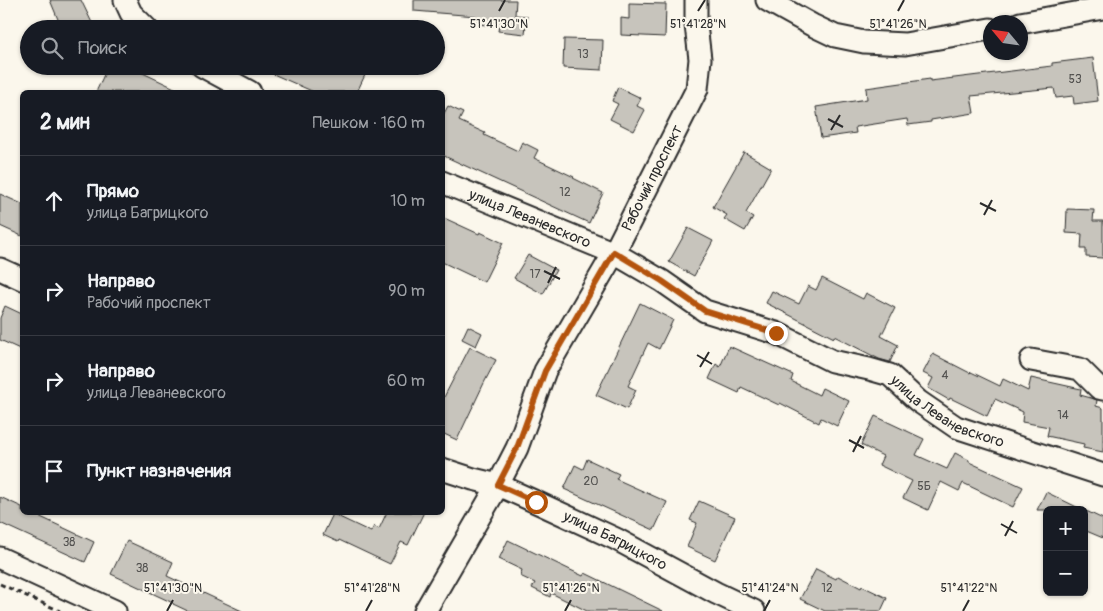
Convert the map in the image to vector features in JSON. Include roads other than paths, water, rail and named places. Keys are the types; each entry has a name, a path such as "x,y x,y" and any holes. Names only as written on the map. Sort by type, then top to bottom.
{"street":[{"path":"125,0 131,13 138,20"},
{"name":"Рабочий проспект","path":"425,611 498,485 517,448 545,371 614,252 697,89 700,59 696,25 696,0"},
{"path":"767,0 835,36 864,42 905,44 983,30"},
{"path":"1028,22 1103,8"},
{"path":"219,75 246,90"},
{"name":"улица Леваневского","path":"445,183 614,252 662,281 705,311 776,333 832,361 869,368 890,375 918,401 956,427 1103,475"},
{"path":"0,269 20,278"},
{"path":"1031,360 1080,369 1099,388 1103,389"},
{"name":"улица Багрицкого","path":"445,471 498,485 616,539 716,593 754,611"},
{"path":"0,558 115,611"}]}
